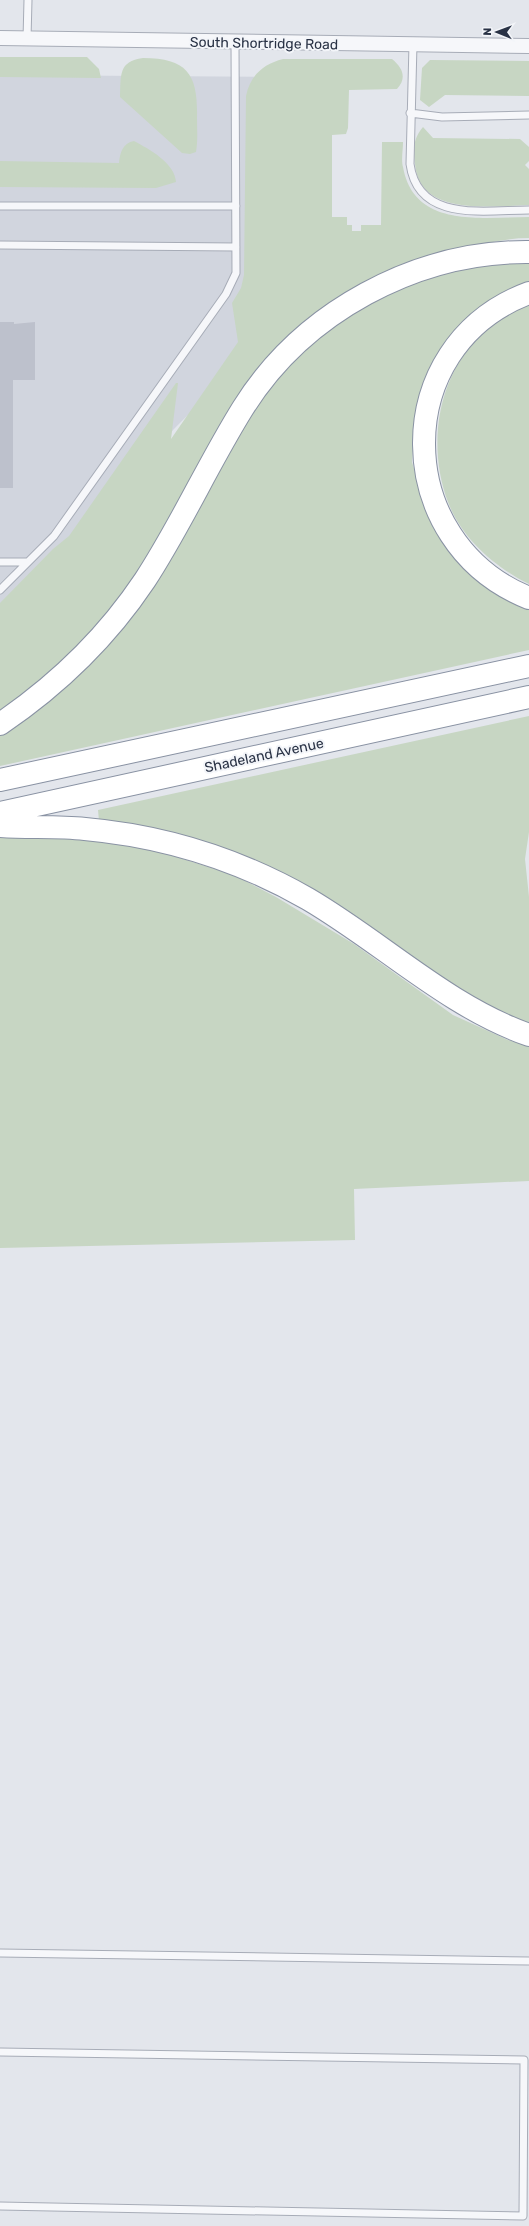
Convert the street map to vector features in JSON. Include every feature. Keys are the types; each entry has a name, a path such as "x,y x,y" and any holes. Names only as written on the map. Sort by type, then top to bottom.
{"highway":[{"path":"0,724 29,703 75,663 127,605 145,580 243,407 271,371 303,338 359,298 399,278 452,261 480,256 529,252"},
{"path":"529,293 507,303 482,321 465,337 451,355 439,375 425,415 423,453 431,492 442,519 452,535 465,552 487,572 509,588 529,598"},
{"path":"0,780 529,666"},
{"name":"Shadeland Avenue","path":"0,813 529,697"},
{"path":"0,826 68,828 114,832 174,844 232,863 308,899 465,1005 492,1020 529,1035"}],"street":[{"name":"South Shortridge Road","path":"0,38 235,43 529,46"}],"lane":[{"path":"27,39 28,0"},
{"path":"0,590 54,536 226,294 236,273 235,43"},
{"path":"413,44 410,139 412,178 419,190 437,204 452,210 529,210"},
{"path":"410,113 442,117 529,115"},
{"path":"0,206 236,206"},
{"path":"0,245 236,247"},
{"path":"0,562 27,562"},
{"path":"0,1954 529,1960"},
{"path":"0,2052 524,2060 526,2150 523,2216 0,2206"}],"shaded area":[{"path":"0,75 275,77 274,328 173,430 53,599 0,644"}],"green space":[{"path":"0,57 87,57 99,69 101,78 0,77"},
{"path":"143,58 171,61 181,66 188,72 195,91 197,103 196,152 190,154 182,153 120,97 122,71 129,62"},
{"path":"283,59 392,59 399,66 402,73 402,81 397,89 349,90 348,128 346,134 332,135 332,217 347,217 347,225 352,225 352,231 361,231 361,225 381,225 382,142 403,142 403,167 410,187 421,201 435,210 471,218 529,217 529,238 499,241 469,248 369,287 329,306 304,323 277,348 254,375 234,404 215,434 146,560 126,590 79,646 66,659 40,682 0,712 0,603 53,549 69,536 176,383 178,383 171,439 238,342 232,303 241,288 244,275 246,96 251,82 258,72 269,64"},
{"path":"430,60 529,61 529,96 445,95 429,107 420,100 422,68"},
{"path":"423,127 433,138 520,139 529,147 529,161 525,165 529,169 529,205 460,205 443,201 429,193 420,181 414,159 414,149 417,136"},
{"path":"134,141 160,157 175,175 176,182 156,188 0,187 0,161 119,163 120,155 125,146"},
{"path":"529,263 529,284 515,288 481,307 456,329 427,377 415,423 412,462 426,509 446,547 478,579 504,597 529,608 529,650 0,766 0,733 96,653 253,403 315,336 393,289 463,267"},
{"path":"529,302 529,584 504,569 481,550 471,540 454,515 448,502 441,479 438,454 438,430 442,405 449,382 460,360 475,341 494,325 515,308"},
{"path":"529,716 529,832 525,859 529,897 529,1027 480,1006 356,923 99,821 98,810"},
{"path":"0,837 99,839 148,848 234,875 276,897 354,944 453,1015 508,1040 529,1046 529,1181 354,1189 355,1240 0,1248"}],"building":[{"path":"0,322 14,322 14,324 35,322 35,380 13,380 13,488 0,488"}]}
